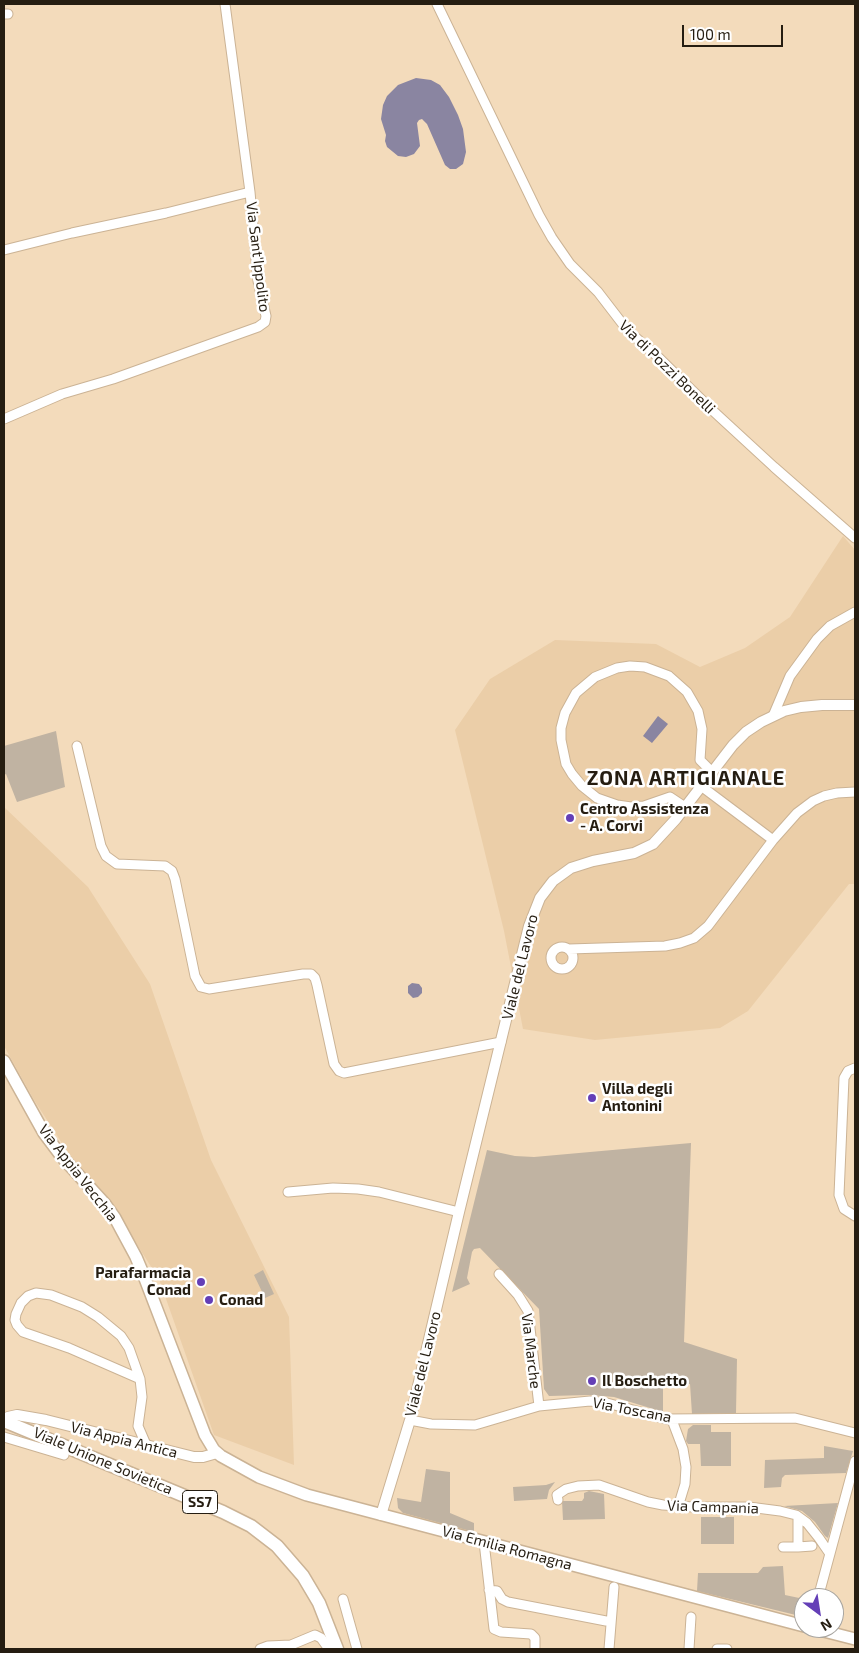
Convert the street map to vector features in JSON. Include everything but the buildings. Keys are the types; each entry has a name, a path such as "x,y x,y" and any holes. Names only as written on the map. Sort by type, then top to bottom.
{"main road":[{"name":"Via Appia Vecchia","path":"4,1061 44,1133 62,1157 105,1204 129,1244 151,1294 205,1435 217,1453"},
{"name":"Viale Unione Sovietica","path":"4,1422 65,1453 230,1515 258,1531 277,1546 306,1580 319,1603 338,1649"},
{"name":"Via Emilia Romagna","path":"217,1453 243,1469 272,1483 307,1495 794,1623"}],"street":[{"name":"Via Sant'Ippolito","path":"4,419 62,394 109,380 263,324 266,316 259,285 250,192 225,4"},
{"name":"Via di Pozzi Bonelli","path":"437,4 539,215 570,264 600,295 628,331 774,467 855,538"},
{"path":"4,250 250,192"},
{"path":"773,716 790,676 816,640 830,626 855,612"},
{"path":"685,807 670,797 644,806 617,805 597,798 582,786 566,764 561,740 561,728 565,713 576,693 595,677 617,668 630,666 645,667 669,676 687,692 698,711 702,729 700,760 712,772"},
{"name":"Viale del Lavoro","path":"381,1514 410,1420 529,926 538,903 547,888 559,876 575,866 634,853 648,848 685,807 739,738 756,724 787,710 807,706 855,705"},
{"path":"77,746 101,846 106,856 117,864 165,866 172,871 195,976 201,987 212,989 311,974 317,985 334,1064 342,1072 501,1042"},
{"path":"701,786 773,840"},
{"path":"569,949 665,946 694,938 708,926 792,818 817,799 832,793 855,792"},
{"path":"855,1068 848,1071 844,1078 839,1195 844,1209 855,1216"},
{"path":"288,1192 333,1188 358,1189 380,1192 459,1212"},
{"name":"Via Marche","path":"499,1274 518,1295 528,1311 539,1406"},
{"path":"140,1379 69,1348 20,1330 16,1324 15,1317 21,1303 30,1295 42,1293 73,1303 93,1313 124,1339 131,1352 140,1379 142,1397 138,1426 147,1447"},
{"name":"Via Toscana","path":"410,1420 431,1424 475,1425 539,1406 596,1402 672,1420 795,1418 855,1433"},
{"name":"Via Appia Antica","path":"4,1422 8,1417 17,1415 46,1420 196,1458 217,1453"},
{"path":"672,1420 683,1449 686,1467 685,1484 678,1507"},
{"path":"4,1437 65,1453"},
{"path":"821,1588 855,1461"},
{"name":"Via Campania","path":"558,1500 557,1495 566,1489 578,1486 599,1485 651,1503 678,1507 761,1508 788,1512 798,1516"},
{"path":"798,1516 810,1526 830,1554"},
{"path":"798,1516 798,1547"},
{"path":"484,1542 495,1630 531,1634 535,1638 534,1649"},
{"path":"783,1547 812,1546"},
{"path":"610,1649 614,1587"},
{"path":"489,1590 497,1591 502,1599 508,1602 606,1621"},
{"path":"343,1599 357,1649"},
{"path":"688,1649 691,1617"},
{"path":"260,1649 268,1646 291,1645 315,1635 323,1640 328,1649"},
{"path":"718,1649 727,1649"}],"shaded area":[{"path":"416,78 431,80 440,85 449,97 458,115 463,129 466,152 463,164 456,169 450,169 445,165 427,124 422,119 417,123 420,146 414,154 406,157 398,156 387,147 386,135 381,119 383,105 387,96 398,85"},
{"name":"ZONA ARTIGIANALE","path":"843,536 855,550 855,884 849,884 748,1011 720,1028 595,1040 523,1029 504,931 455,730 490,679 555,640 656,644 700,667 745,648 790,617"},
{"path":"658,716 668,724 652,743 643,736"},
{"path":"56,731 65,787 17,802 6,774 4,775 4,746"},
{"path":"4,807 88,887 150,984 211,1160 289,1317 294,1465 214,1435 159,1279 116,1212 84,1177 34,1100 4,1046"},
{"path":"412,983 419,984 422,988 422,993 418,997 413,998 408,993 408,986"},
{"path":"691,1143 684,1342 737,1359 736,1413 692,1414 690,1384 663,1384 663,1412 614,1397 589,1395 549,1396 544,1389 539,1309 480,1248 474,1249 472,1252 467,1278 470,1284 452,1292 487,1150 515,1156 534,1157"},
{"path":"263,1270 274,1294 265,1298 254,1275"},
{"path":"693,1425 711,1425 711,1432 731,1432 731,1466 701,1466 700,1444 688,1444 686,1441 688,1429"},
{"path":"824,1446 853,1451 846,1473 785,1475 782,1478 781,1487 764,1488 765,1460 824,1458"},
{"path":"426,1469 450,1472 450,1513 474,1523 474,1532 403,1513 398,1508 397,1498 421,1502"},
{"path":"555,1482 549,1490 547,1499 514,1501 513,1487 546,1485"},
{"path":"589,1491 604,1494 605,1519 563,1520 562,1501 582,1501 584,1493"},
{"path":"838,1503 828,1538 815,1522 802,1511 784,1506"},
{"path":"701,1517 734,1517 734,1544 701,1544"},
{"path":"783,1566 785,1595 794,1597 794,1615 697,1591 698,1573 758,1573 763,1567"}],"place":[{"name":"Centro Assistenza - A. Corvi","path":"570,818"},
{"name":"Villa degli Antonini","path":"592,1098"},
{"name":"Parafarmacia Conad","path":"201,1282"},
{"name":"Conad","path":"209,1300"},
{"name":"Il Boschetto","path":"592,1381"}],"district":[{"name":"ZONA ARTIGIANALE","path":"686,778"}]}
